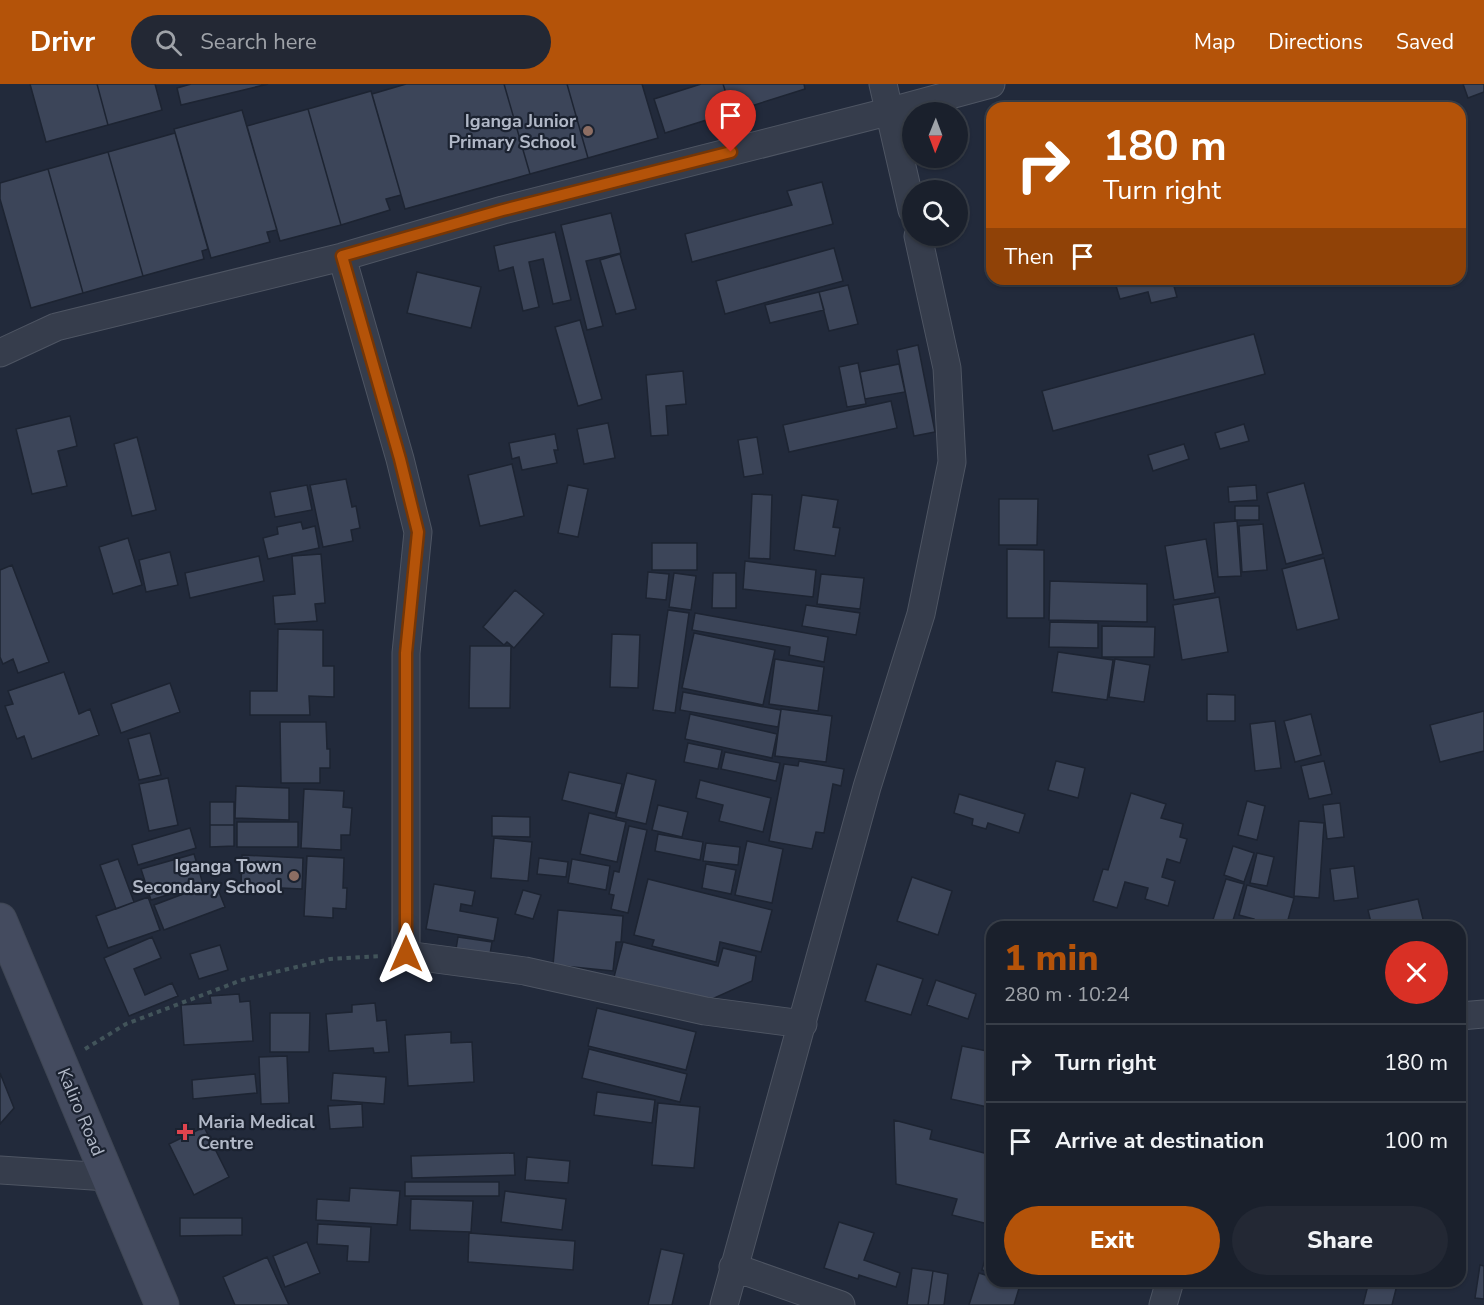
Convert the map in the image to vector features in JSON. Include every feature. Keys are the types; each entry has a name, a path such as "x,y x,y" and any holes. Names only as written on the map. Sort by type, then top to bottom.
{"main road":[{"name":"Kaliro Road","path":"0,920 162,1305"}],"street":[{"path":"883,84 906,180"},
{"path":"0,352 56,327 342,256 503,210 991,84"},
{"path":"724,1305 867,787 921,614 952,462 946,368 920,246"},
{"path":"342,256 400,459 418,532 406,653 406,954 525,971 705,1011 803,1024"},
{"path":"1466,1016 1484,1014"},
{"path":"0,1170 108,1177"},
{"path":"733,1267 841,1305"},
{"path":"1163,1305 1168,1287"}],"path":[{"path":"60,1064 126,1024 242,980 330,959 406,954"}],"building":[{"path":"30,84 97,84 108,125 46,142"},
{"path":"97,84 155,84 162,110 108,125"},
{"path":"191,84 268,84 181,105 177,88"},
{"path":"406,84 504,84 530,174 405,209 372,94"},
{"path":"504,84 567,84 588,158 530,174"},
{"path":"567,84 642,84 658,138 588,158"},
{"path":"701,84 723,84 732,112 665,133 654,99"},
{"path":"723,84 804,84 805,89 732,112"},
{"path":"1463,84 1484,84 1484,92 1468,98"},
{"path":"371,91 401,195 386,199 390,210 341,225 308,109"},
{"path":"308,109 341,225 280,241 247,126"},
{"path":"242,110 277,230 267,232 270,242 211,258 174,129"},
{"path":"175,133 208,249 202,251 204,259 143,276 108,152"},
{"path":"108,152 143,276 83,293 48,169"},
{"path":"48,169 83,293 31,308 0,199 0,183"},
{"path":"822,182 833,224 692,262 685,234 792,205 787,191"},
{"path":"611,213 621,253 586,261 603,326 587,330 561,225"},
{"path":"555,232 571,300 553,304 543,259 529,262 539,307 523,311 513,267 499,271 494,246"},
{"path":"834,248 843,281 725,314 716,281"},
{"path":"620,254 636,309 616,314 600,260"},
{"path":"417,272 481,287 471,328 407,313"},
{"path":"848,285 858,324 829,331 819,292"},
{"path":"1116,285 1174,285 1177,297 1151,303 1148,292 1120,299"},
{"path":"819,292 824,310 770,323 765,305"},
{"path":"580,320 602,399 578,406 555,327"},
{"path":"1254,334 1265,374 1053,431 1042,391"},
{"path":"918,345 935,432 914,436 897,350"},
{"path":"858,363 866,404 847,407 839,367"},
{"path":"899,364 905,392 865,399 860,372"},
{"path":"683,371 686,404 666,406 668,435 651,436 646,375"},
{"path":"891,401 897,428 789,452 783,425"},
{"path":"70,416 77,446 58,451 67,486 32,494 16,429"},
{"path":"608,423 615,458 584,464 577,429"},
{"path":"1244,424 1249,441 1220,449 1215,433"},
{"path":"555,434 558,450 554,450 557,463 522,470 519,457 512,459 509,443"},
{"path":"137,437 156,510 132,516 114,444"},
{"path":"757,437 763,474 744,477 738,440"},
{"path":"1184,444 1189,459 1153,471 1148,455"},
{"path":"512,464 524,516 480,526 468,475"},
{"path":"346,479 352,507 356,506 360,528 351,530 353,541 323,547 310,485"},
{"path":"1304,483 1323,554 1286,564 1267,493"},
{"path":"307,485 312,510 275,517 270,492"},
{"path":"568,485 588,489 578,537 558,533"},
{"path":"1256,485 1257,500 1229,502 1228,487"},
{"path":"752,494 772,495 770,559 749,558"},
{"path":"802,495 838,500 833,527 840,528 835,556 794,550"},
{"path":"999,499 1038,499 1037,545 999,545"},
{"path":"1235,506 1259,506 1259,520 1235,520"},
{"path":"1237,521 1241,576 1218,577 1214,523"},
{"path":"301,522 303,529 315,526 319,548 268,559 263,538 278,534 277,527"},
{"path":"1263,524 1267,570 1242,572 1239,526"},
{"path":"128,538 142,585 113,594 99,547"},
{"path":"1206,539 1215,593 1174,600 1165,546"},
{"path":"652,543 697,543 697,570 652,570"},
{"path":"1007,549 1044,550 1044,618 1007,618"},
{"path":"170,552 178,585 146,592 139,560"},
{"path":"321,554 325,603 315,604 317,621 275,624 273,596 295,594 292,556"},
{"path":"259,556 264,581 190,598 185,573"},
{"path":"1324,558 1339,619 1297,630 1282,569"},
{"path":"745,561 816,570 813,597 743,589"},
{"path":"12,565 49,662 18,673 13,659 3,664 0,657 0,570"},
{"path":"648,572 669,574 666,600 646,598"},
{"path":"674,573 696,576 691,610 669,607"},
{"path":"713,573 736,573 736,608 712,608"},
{"path":"821,574 864,578 860,609 817,604"},
{"path":"1050,581 1147,584 1147,622 1049,620"},
{"path":"515,590 544,614 514,648 507,642 504,645 483,627"},
{"path":"1219,597 1228,652 1182,660 1173,605"},
{"path":"806,605 860,613 856,635 802,626"},
{"path":"668,610 689,613 675,713 653,710"},
{"path":"695,613 828,637 824,662 789,655 790,647 692,630"},
{"path":"1050,622 1098,623 1098,648 1049,647"},
{"path":"1102,626 1155,627 1154,657 1102,657"},
{"path":"278,629 323,630 323,666 334,666 334,697 309,696 310,715 250,715 250,691 277,691"},
{"path":"694,633 775,650 763,705 682,688"},
{"path":"612,634 640,635 638,688 610,687"},
{"path":"470,646 511,646 510,708 469,708"},
{"path":"1058,652 1113,660 1107,700 1052,692"},
{"path":"775,659 824,667 818,711 769,704"},
{"path":"1115,659 1150,665 1144,702 1109,697"},
{"path":"64,672 79,714 90,709 99,735 32,759 24,736 17,739 5,706 13,704 8,691"},
{"path":"170,683 180,712 121,733 111,704"},
{"path":"683,692 781,710 778,727 680,710"},
{"path":"1207,694 1235,695 1235,721 1207,721"},
{"path":"781,709 832,716 826,762 775,756"},
{"path":"1484,711 1484,751 1440,762 1430,725"},
{"path":"690,714 777,734 772,758 685,739"},
{"path":"1311,714 1321,755 1295,762 1284,721"},
{"path":"1275,721 1281,768 1255,771 1250,724"},
{"path":"280,722 326,722 330,768 320,768 320,783 281,783"},
{"path":"150,733 161,775 139,780 128,739"},
{"path":"688,743 722,750 718,769 684,762"},
{"path":"725,752 780,763 776,781 721,769"},
{"path":"799,761 844,769 841,786 833,784 824,833 816,832 812,849 769,841 784,764 798,766"},
{"path":"1056,761 1085,768 1078,798 1048,790"},
{"path":"1324,761 1332,794 1309,799 1301,766"},
{"path":"569,772 622,784 615,813 562,800"},
{"path":"627,773 656,780 646,824 616,817"},
{"path":"168,778 178,825 149,831 139,784"},
{"path":"700,780 771,798 763,832 719,821 723,805 696,798"},
{"path":"236,786 289,788 289,820 235,818"},
{"path":"304,789 344,791 343,807 352,808 350,835 341,835 341,850 301,848"},
{"path":"1131,793 1166,804 1161,818 1183,824 1180,837 1187,839 1180,863 1167,859 1162,877 1175,881 1168,906 1145,899 1148,888 1125,882 1117,908 1093,901 1103,869 1108,870"},
{"path":"959,794 1025,814 1019,833 988,823 986,829 972,825 973,819 954,813"},
{"path":"1247,801 1265,806 1257,840 1238,835"},
{"path":"210,802 234,802 234,825 210,825"},
{"path":"1340,803 1344,837 1327,839 1323,805"},
{"path":"658,805 688,812 682,837 652,830"},
{"path":"589,813 626,822 617,862 580,854"},
{"path":"492,816 530,817 530,837 492,836"},
{"path":"1299,821 1324,823 1319,898 1294,896"},
{"path":"237,822 298,822 298,847 237,847"},
{"path":"210,825 234,825 234,846 210,847"},
{"path":"629,826 647,830 628,913 611,909 614,895 609,894 614,871 619,872"},
{"path":"190,828 196,848 138,865 132,845"},
{"path":"658,834 703,842 700,860 655,851"},
{"path":"494,838 532,842 528,881 491,878"},
{"path":"747,841 783,849 772,903 735,895"},
{"path":"706,843 740,847 738,865 703,861"},
{"path":"1233,846 1254,853 1244,882 1224,875"},
{"path":"1257,853 1274,857 1267,886 1250,883"},
{"path":"194,854 203,884 151,900 141,869"},
{"path":"242,855 303,858 302,889 241,886"},
{"path":"307,856 344,858 343,888 347,888 346,909 333,908 333,918 304,916"},
{"path":"539,858 568,862 566,877 537,874"},
{"path":"118,859 134,902 116,909 100,865"},
{"path":"572,859 610,866 606,890 568,883"},
{"path":"706,864 736,870 731,894 702,888"},
{"path":"1354,866 1358,898 1334,901 1330,869"},
{"path":"912,877 952,891 938,935 897,921"},
{"path":"648,879 772,910 761,952 720,942 716,962 652,946 654,940 634,935"},
{"path":"1226,879 1244,884 1233,921 1213,921"},
{"path":"215,882 225,907 164,930 154,905"},
{"path":"434,884 475,891 472,906 461,904 460,911 498,918 494,941 426,929"},
{"path":"1247,885 1294,898 1288,921 1254,921 1254,919 1239,915"},
{"path":"523,890 541,895 533,919 515,914"},
{"path":"148,897 160,930 108,948 96,916"},
{"path":"1418,899 1424,921 1371,921 1368,910"},
{"path":"558,910 623,916 621,942 616,942 613,971 553,965"},
{"path":"152,937 161,958 134,969 145,995 172,983 178,996 129,1016 104,958"},
{"path":"458,937 492,942 490,954 456,949"},
{"path":"623,942 718,966 723,948 756,956 752,981 710,1000 614,977"},
{"path":"220,945 228,970 199,979 190,954"},
{"path":"877,964 923,979 911,1015 865,1001"},
{"path":"936,980 976,994 968,1019 927,1005"},
{"path":"239,994 240,1002 250,1001 253,1041 184,1045 181,1005 211,1003 210,996"},
{"path":"375,1003 377,1021 386,1020 389,1052 374,1053 373,1048 329,1051 326,1014 352,1012 352,1005"},
{"path":"597,1008 696,1032 686,1070 588,1046"},
{"path":"270,1013 310,1013 309,1052 270,1052"},
{"path":"451,1032 451,1043 472,1042 474,1082 408,1086 405,1035"},
{"path":"962,1046 986,1051 986,1107 951,1099"},
{"path":"589,1049 687,1074 680,1102 582,1078"},
{"path":"287,1056 289,1103 261,1104 259,1057"},
{"path":"0,1073 14,1108 0,1124"},
{"path":"333,1073 386,1077 384,1104 331,1100"},
{"path":"255,1074 257,1093 193,1099 192,1080"},
{"path":"597,1092 655,1100 652,1123 594,1115"},
{"path":"658,1103 700,1107 694,1168 652,1165"},
{"path":"362,1104 363,1127 330,1129 328,1106"},
{"path":"894,1120 932,1130 930,1139 986,1153 986,1224 952,1215 957,1199 896,1184"},
{"path":"204,1127 229,1177 194,1195 169,1144"},
{"path":"514,1153 515,1175 412,1178 411,1156"},
{"path":"527,1157 570,1161 568,1183 525,1180"},
{"path":"405,1182 499,1182 499,1196 405,1196"},
{"path":"350,1188 400,1191 397,1225 316,1220 317,1199 349,1201"},
{"path":"505,1191 566,1199 562,1230 501,1222"},
{"path":"411,1199 473,1201 471,1232 410,1230"},
{"path":"180,1218 242,1218 242,1235 180,1236"},
{"path":"839,1222 874,1233 864,1260 900,1273 896,1287 859,1275 858,1279 824,1268"},
{"path":"318,1224 371,1227 369,1262 347,1261 348,1246 317,1244"},
{"path":"469,1233 575,1241 573,1270 468,1262"},
{"path":"307,1242 320,1273 285,1287 273,1256"},
{"path":"661,1249 684,1254 672,1305 648,1305"},
{"path":"986,1256 986,1271 982,1270"},
{"path":"267,1257 289,1305 235,1305 223,1277"},
{"path":"1480,1265 1484,1266 1484,1299 1475,1298"},
{"path":"912,1268 933,1271 928,1305 907,1305"},
{"path":"933,1271 948,1274 944,1305 928,1305"},
{"path":"979,1273 986,1275 986,1287 1019,1287 1014,1305 969,1305"},
{"path":"1368,1287 1396,1287 1392,1305 1363,1305"}],"place":[{"name":"Iganga Junior Primary School","path":"588,131"},
{"name":"Iganga Town Secondary School","path":"294,876"},
{"name":"Maria Medical Centre","path":"185,1132"}],"route":[{"path":"406,954 406,653 418,532 400,459 342,256 503,210 731,152"}]}
